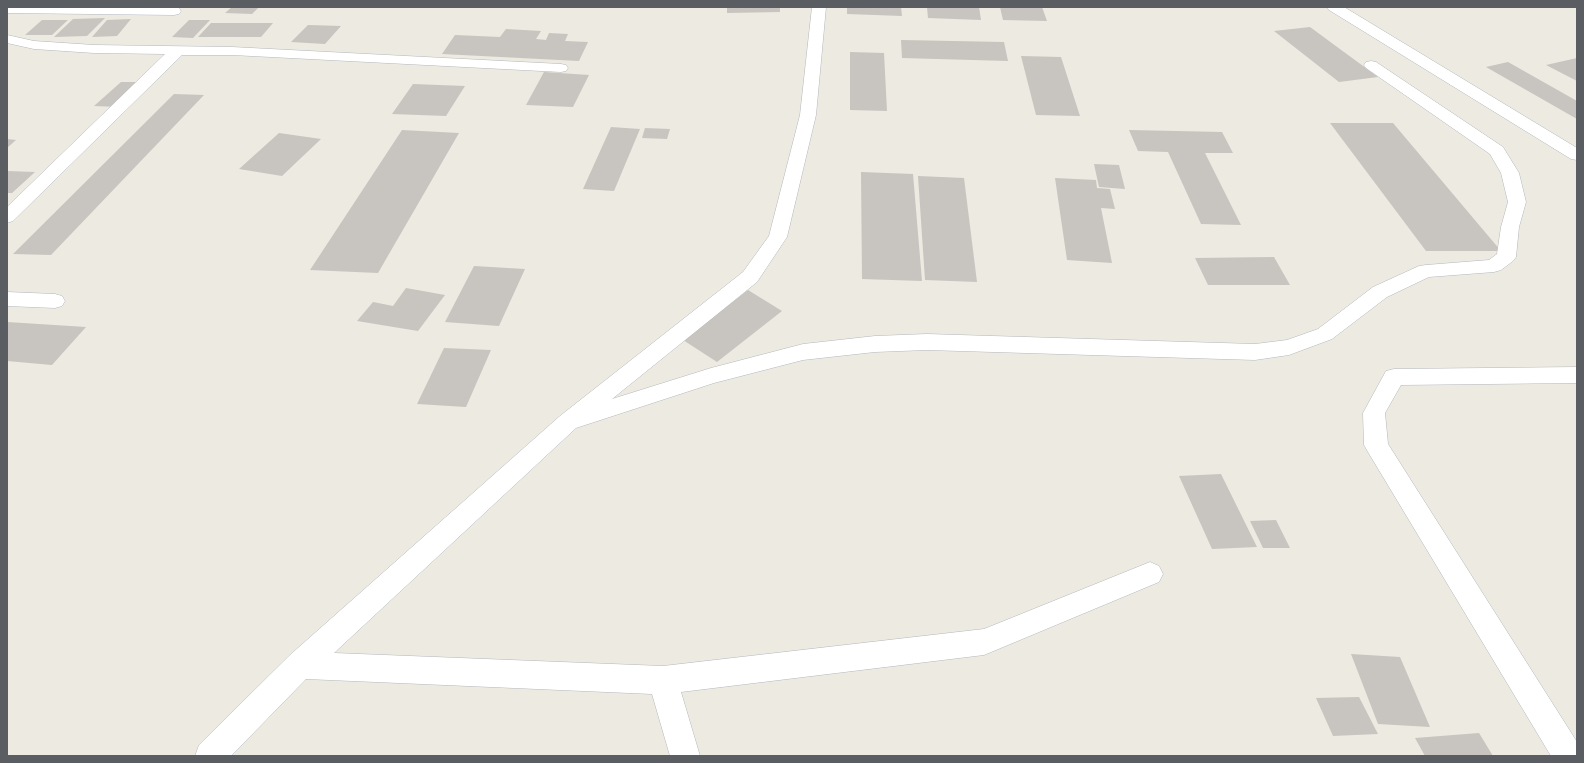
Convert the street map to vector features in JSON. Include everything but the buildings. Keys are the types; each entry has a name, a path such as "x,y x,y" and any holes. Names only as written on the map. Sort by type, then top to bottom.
{"street":[{"path":"210,756 300,665 568,422 750,277 778,237 808,115 819,7"},
{"path":"1334,7 1577,154"},
{"path":"7,9 174,11"},
{"path":"7,39 34,45 94,49 232,51 561,68"},
{"path":"7,218 178,50"},
{"path":"568,422 711,376 803,352 874,344 927,342 1255,352 1289,347 1325,334 1380,292 1426,271 1494,266 1506,257 1510,227 1517,202 1510,173 1497,151 1372,65"},
{"path":"7,299 55,302"},
{"path":"1568,756 1376,445 1374,413 1394,377 1577,375"},
{"path":"300,665 663,680 984,642 1150,574"},
{"path":"663,680 686,756"}]}
